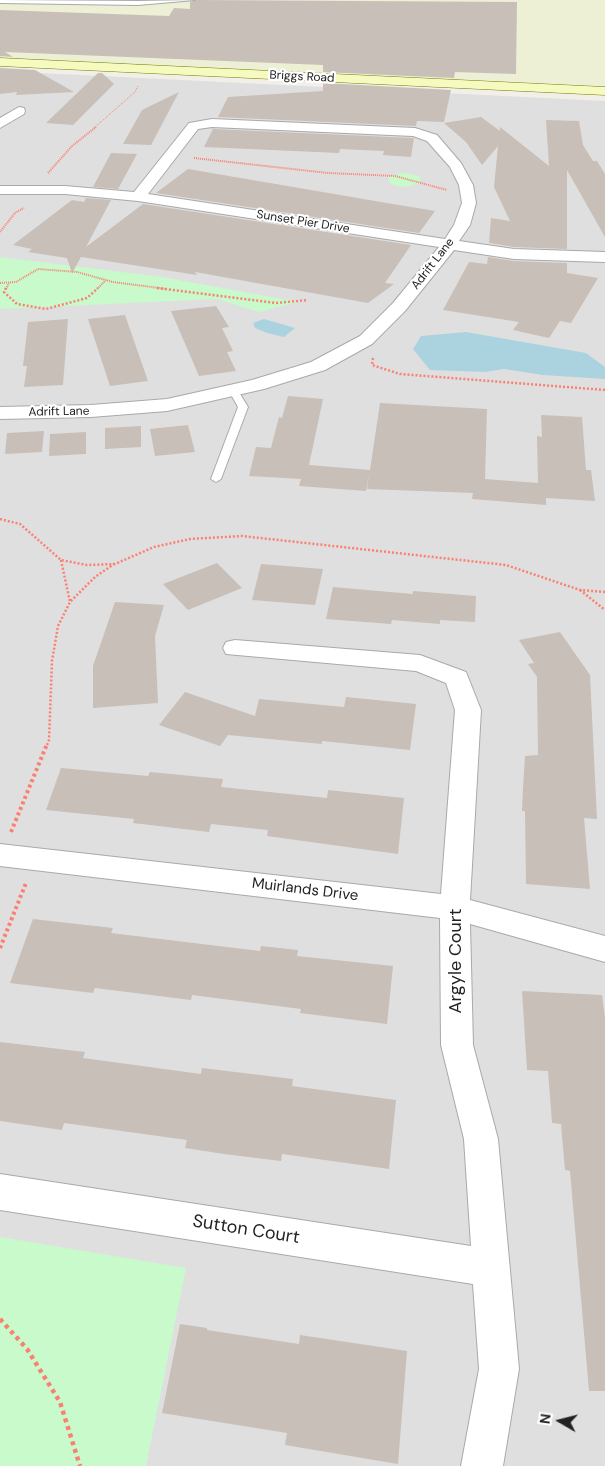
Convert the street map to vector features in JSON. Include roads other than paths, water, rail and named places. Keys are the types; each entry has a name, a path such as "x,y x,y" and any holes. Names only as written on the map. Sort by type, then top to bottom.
{"main road":[{"name":"Briggs Road","path":"0,62 605,91"}],"street":[{"path":"0,124 19,111"},
{"name":"Adrift Lane","path":"0,413 91,411 167,405 234,390 318,366 366,340 399,307 449,245 462,225 470,203 466,185 456,166 432,138 415,132 212,123 194,126 138,197"},
{"name":"Sunset Pier Drive","path":"0,190 65,190 138,197 514,254 605,258"},
{"name":"Argyle Court","path":"235,648 420,663 457,678 468,710 455,908 457,1045 481,1139 499,1369 482,1466"},
{"name":"Muirlands Drive","path":"1,855 455,908 605,949"},
{"name":"Sutton Court","path":"0,1192 491,1268"}],"lane":[{"path":"0,1 138,3 192,0"},
{"path":"216,479 243,407 234,390"}],"water":[{"path":"264,319 295,328 284,337 255,328 253,323"},
{"path":"466,332 586,353 605,367 605,379 543,375 504,369 485,372 430,370 413,349 421,336"}]}
